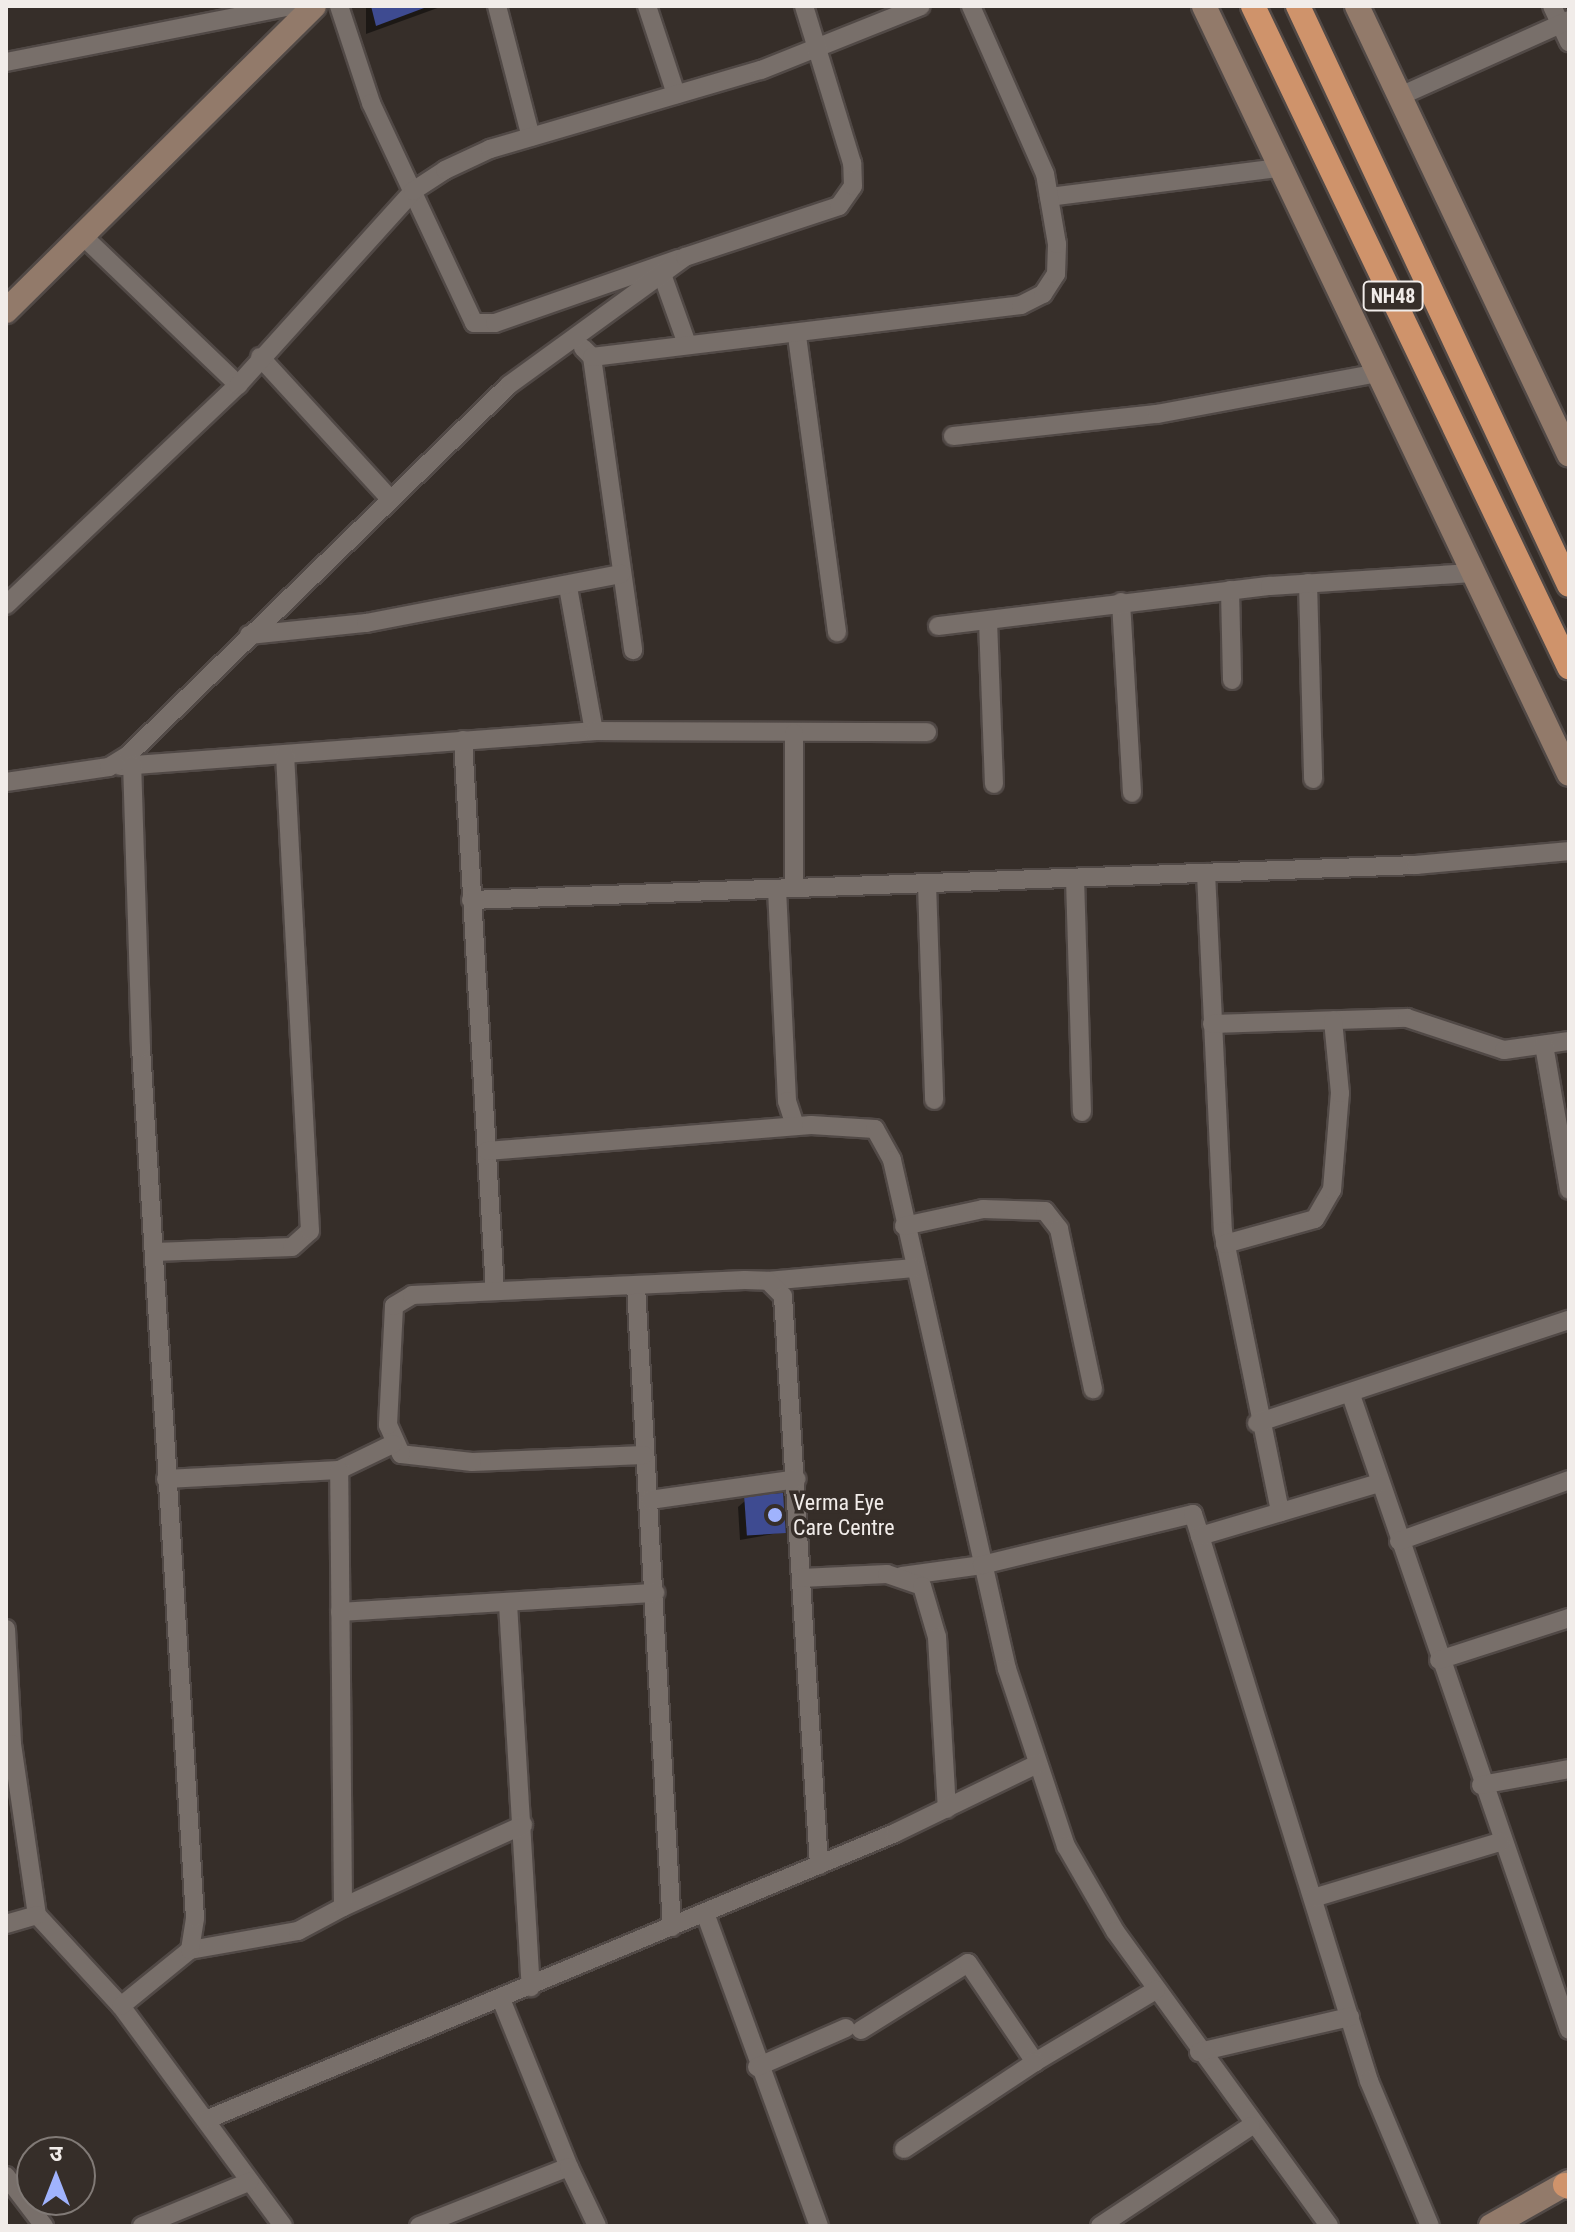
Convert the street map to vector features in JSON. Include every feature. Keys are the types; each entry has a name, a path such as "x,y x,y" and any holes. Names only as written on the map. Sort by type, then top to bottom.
{"highway":[{"name":"NH48","path":"1253,6 1569,667"},
{"name":"NH48","path":"1298,6 1569,585"}],"street":[{"path":"6,62 292,6"},
{"path":"6,311 86,239 314,6"},
{"path":"339,6 371,103 474,323 495,323 685,257 797,224 839,206 853,186 804,6"},
{"path":"497,6 531,137"},
{"path":"647,6 676,94"},
{"path":"10,594 238,385 260,357 413,191 468,160 531,137 817,49 921,6"},
{"path":"592,357 687,344 797,336 1021,305 1043,294 1056,274 1049,197 971,6"},
{"path":"1204,6 1373,374 1569,774"},
{"path":"1357,6 1569,454"},
{"path":"1398,97 1560,16 1569,42"},
{"path":"1049,197 1278,168"},
{"path":"86,239 238,385"},
{"path":"109,767 509,385 663,277 685,257"},
{"path":"663,277 687,344"},
{"path":"797,336 837,632"},
{"path":"572,338 592,357 633,650"},
{"path":"260,357 390,499"},
{"path":"953,436 1157,414 1373,374"},
{"path":"938,626 1230,590 1473,573"},
{"path":"249,635 366,623 568,587 621,574"},
{"path":"1308,583 1313,779"},
{"path":"568,587 594,731"},
{"path":"1230,590 1232,680"},
{"path":"1121,602 1132,793"},
{"path":"988,621 994,784"},
{"path":"6,782 132,765 594,731 927,732"},
{"path":"794,733 786,889 786,1088 795,1126"},
{"path":"463,740 495,1291"},
{"path":"154,1252 292,1247 310,1231 285,755"},
{"path":"132,765 166,1479 195,1918 190,1950"},
{"path":"471,900 1206,873 1569,851"},
{"path":"1206,873 1225,1244 1257,1423 1280,1512"},
{"path":"1075,878 1082,1112"},
{"path":"927,884 934,1100"},
{"path":"1212,1024 1407,1018 1504,1050 1569,1041"},
{"path":"1225,1244 1315,1219 1332,1190 1340,1093 1333,1020"},
{"path":"1544,1045 1569,1190"},
{"path":"487,1151 795,1126 875,1129 892,1160 913,1268 982,1565 1037,1764 1066,1846 1156,1990 1251,2126 1329,2226"},
{"path":"904,1226 983,1209 1045,1211 1065,1254 1093,1389"},
{"path":"644,1455 472,1462 401,1454 393,1444 388,1324 394,1306 412,1295 768,1281 913,1268"},
{"path":"768,1281 783,1296 797,1479 819,1865"},
{"path":"636,1286 672,1927"},
{"path":"1257,1423 1351,1395 1569,1320"},
{"path":"1351,1395 1500,1842 1569,2030"},
{"path":"166,1479 339,1470 393,1444"},
{"path":"339,1470 343,1907"},
{"path":"650,1500 797,1479"},
{"path":"1399,1541 1569,1480"},
{"path":"1200,1536 1379,1483"},
{"path":"801,1578 902,1576 982,1565 1193,1514 1350,2017 1430,2226"},
{"path":"902,1576 922,1586 932,1612 947,1809"},
{"path":"340,1612 655,1593"},
{"path":"508,1604 531,1987"},
{"path":"1439,1660 1569,1618"},
{"path":"6,1629 14,1817 37,1915 121,2006 208,2119 249,2182 283,2226"},
{"path":"208,2119 819,1865 947,1809 1037,1764"},
{"path":"1481,1785 1569,1769"},
{"path":"121,2006 190,1950 298,1931 343,1907 523,1825"},
{"path":"1313,1898 1500,1842"},
{"path":"705,1913 757,2067 819,2226"},
{"path":"6,1924 37,1915"},
{"path":"757,2067 853,2029 968,1963 1035,2062"},
{"path":"904,2149 1035,2062 1156,1990"},
{"path":"501,1999 569,2167 597,2226"},
{"path":"1199,2052 1350,2017"},
{"path":"1100,2226 1251,2126"},
{"path":"419,2226 569,2167"},
{"path":"6,2176 44,2226"},
{"path":"142,2226 249,2182"},
{"path":"1491,2226 1568,2185"}],"building":[{"path":"371,6 424,6 424,8 376,26"},
{"path":"783,1493 786,1533 747,1536 744,1496"}],"place":[{"name":"Verma Eye Care Centre","path":"775,1515"}]}
